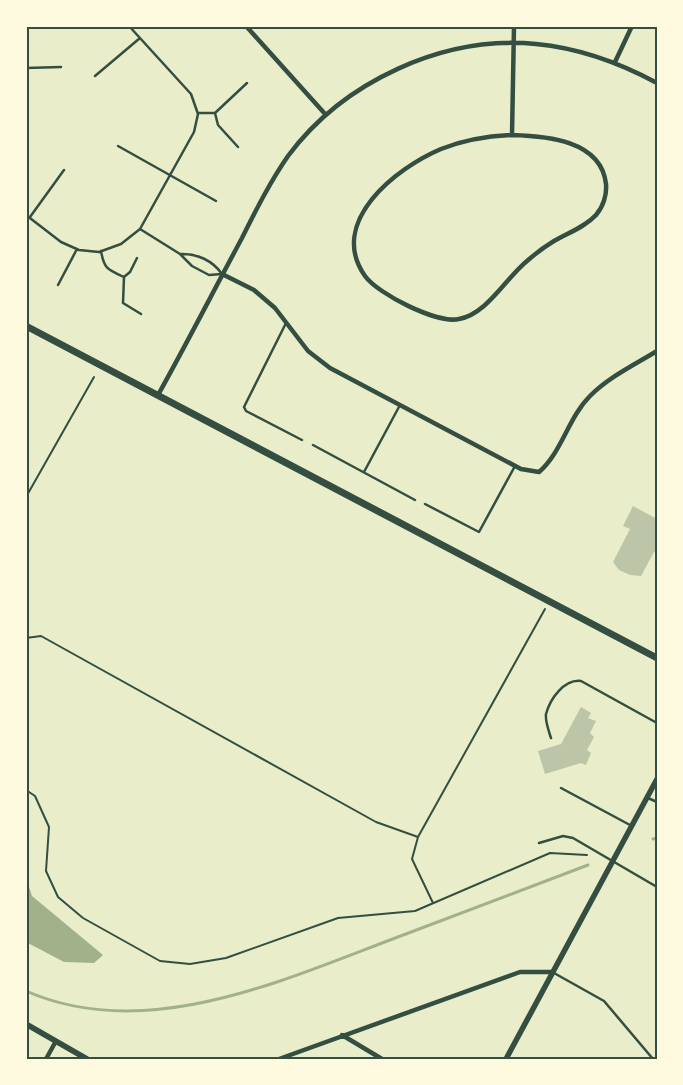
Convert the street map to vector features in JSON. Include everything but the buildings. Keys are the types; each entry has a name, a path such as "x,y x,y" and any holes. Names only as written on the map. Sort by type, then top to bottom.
{"main road":[{"path":"26,326 657,658"}],"street":[{"path":"246,26 326,115"},
{"path":"512,135 514,26"},
{"path":"615,62 632,26"},
{"path":"158,395 272,180 306,134 326,115 356,92 403,66 461,49 514,43 560,47 615,62 657,83"},
{"path":"512,135 557,140 578,146 595,157 605,176 606,187 602,205 596,214 587,223 537,253 517,269 479,311 458,320 446,320 430,315 380,290 370,282 356,258 355,231 362,212 384,187 402,171 442,149 486,136 512,135"},
{"path":"222,274 254,290 275,308 308,351 330,368 515,466 539,472 550,462 564,433 589,397 614,377 657,351"},
{"path":"506,1059 657,779"},
{"path":"279,1059 520,972 553,972"},
{"path":"26,1024 86,1059"},
{"path":"342,1035 382,1059"},
{"path":"46,1059 56,1041"}],"lane":[{"path":"64,170 28,216 61,242 89,252 101,251 121,244 140,229 194,132 198,123 198,112 191,94 129,26"},
{"path":"95,76 140,38"},
{"path":"26,68 61,67"},
{"path":"198,112 216,113 247,83"},
{"path":"216,113 218,125 238,147"},
{"path":"118,146 216,201"},
{"path":"140,229 180,254 192,266 209,275 222,274 216,265 200,257 190,253 180,254"},
{"path":"58,285 77,249"},
{"path":"101,251 103,264 124,278"},
{"path":"138,258 124,278 123,303 141,314"},
{"path":"286,323 244,407 251,414 302,440"},
{"path":"364,472 400,405"},
{"path":"313,445 415,500"},
{"path":"425,504 479,532 515,466"},
{"path":"551,738 546,715 558,692 563,686 575,680 581,681 657,723"},
{"path":"561,788 632,826"},
{"path":"647,797 657,802"},
{"path":"539,843 563,836 573,838 657,887"},
{"path":"553,972 604,1001 653,1059"}],"path":[{"path":"26,498 94,377"},
{"path":"433,903 412,860 418,837 549,601"},
{"path":"26,638 41,636 376,822 418,837"},
{"path":"26,790 34,796 48,827 46,871 58,897 84,918 160,961 190,964 226,958 338,918 415,911 550,853 592,855"}],"shaded area":[{"path":"26,877 32,896 103,955 94,963 64,962 26,942"}],"waterway":[{"path":"653,839 657,838"},
{"path":"26,991 71,1005 117,1011 164,1009 211,1001 303,973 588,865"}]}
